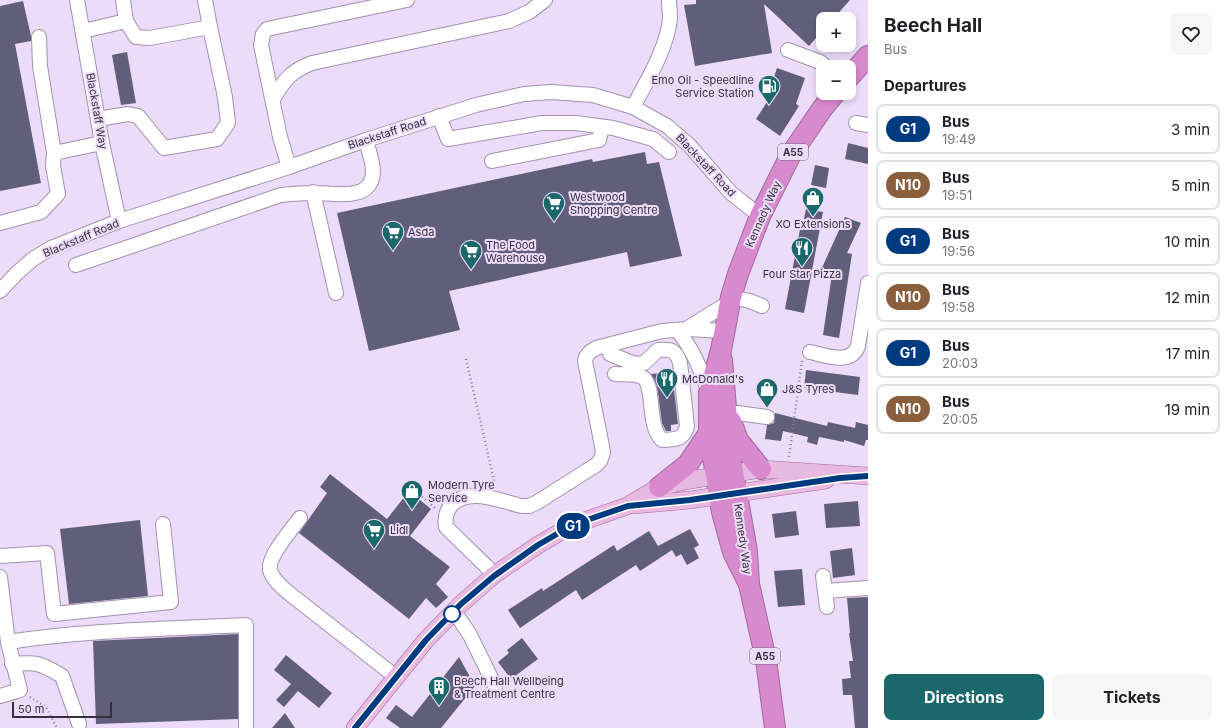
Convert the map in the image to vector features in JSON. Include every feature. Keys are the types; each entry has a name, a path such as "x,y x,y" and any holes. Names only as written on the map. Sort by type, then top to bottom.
{"highway":[{"path":"856,69 868,56"},
{"name":"Kennedy Way","path":"724,474 728,438 709,393 738,274 760,216 790,156 829,100"},
{"name":"Kennedy Way","path":"722,340 718,412 709,433 724,474 728,495 747,551 749,584 766,660 776,728"},
{"path":"718,412 761,469"},
{"path":"659,487 688,464 709,433"}],"main road":[{"path":"628,506 659,487 683,481 761,469 862,476"},
{"path":"355,728 426,640 454,611 494,576 538,545 562,531 587,520 628,506 728,495 862,476"}],"street":[{"name":"Blackstaff Way","path":"77,0 102,143 119,221"},
{"path":"123,0 126,21 136,37 150,38 210,27"},
{"path":"98,119 128,114 138,116 164,148 217,138 228,123 225,97 205,0"},
{"path":"289,167 280,137 261,45 263,34 267,29 407,0"},
{"path":"273,99 284,81 298,68 312,63 509,21 529,12 545,0"},
{"path":"633,107 656,62 665,38 670,19 669,0"},
{"path":"83,31 126,21"},
{"path":"0,223 41,212 58,194 52,166 54,153 40,66 39,37"},
{"path":"788,50 816,60"},
{"name":"Blackstaff Road","path":"0,291 16,273 33,259 51,248 119,221 289,167 439,116 476,105 524,94 551,92 593,95 633,107 667,126 690,145 731,193 760,216"},
{"path":"439,116 448,139 542,123 576,123 636,133 653,139 669,152"},
{"path":"492,161 599,140 602,127"},
{"path":"76,265 281,195 312,192 335,195 360,192 369,185 373,168 366,140"},
{"path":"54,153 102,143"},
{"path":"312,192 336,294"},
{"path":"810,352 838,358 845,358 854,354 858,346 868,283"},
{"path":"681,330 731,300 750,301 762,306"},
{"path":"681,330 691,349 709,393"},
{"path":"494,576 486,566 446,527 446,512 451,505 457,501 467,497 477,496 522,506 529,506 596,465 600,461 603,453 602,446 585,361 590,352 596,348 662,331 681,330 722,340"},
{"path":"610,354 635,364 644,363 658,350 669,349 677,355 680,363 686,426 685,434 679,438 662,440 657,435 654,426 648,384 643,378 634,375 615,374"},
{"path":"718,412 767,417"},
{"path":"300,518 276,551 270,562 270,570 273,576 290,594 396,677"},
{"path":"0,556 47,553 54,614 171,602 163,524"},
{"path":"823,576 827,607"},
{"path":"0,577 2,617 12,664 20,690 0,696"},
{"path":"825,591 868,588"},
{"path":"454,611 470,635 495,686"},
{"path":"8,642 46,636 91,632 246,625 246,728"},
{"path":"12,664 34,663 44,665 62,676 79,724"}],"path":[{"path":"789,458 802,355 810,352"},
{"path":"466,359 496,489"},
{"path":"419,494 435,508"},
{"path":"20,690 46,707 57,728"}],"building":[{"path":"696,0 850,0 839,12 816,12 816,38 809,46 764,4 772,53 695,66 684,5 696,4"},
{"path":"23,1 31,41 15,44 41,183 0,191 0,6"},
{"path":"127,52 136,103 121,105 112,55"},
{"path":"777,68 805,78 796,104 799,106 780,136 756,119 778,85 772,83"},
{"path":"848,143 868,148 868,164 845,159"},
{"name":"Westwood Shopping Centre","path":"645,152 647,164 659,162 682,256 630,267 627,252 449,291 460,330 369,351 337,213 592,159 593,162"},
{"path":"815,165 829,168 826,188 811,185"},
{"path":"806,209 823,212 804,313 785,309 801,224 803,224"},
{"path":"845,217 861,223 847,253 852,254 839,338 823,335 832,274 820,272"},
{"path":"806,370 860,377 858,395 804,388"},
{"path":"672,372 678,424 671,425 671,431 666,431 662,423 657,386 651,374"},
{"path":"775,413 827,426 828,422 855,428 856,422 868,425 868,440 866,440 864,446 844,440 844,442 819,437 817,445 807,442 808,437 783,431 781,441 765,439 767,425 774,423"},
{"name":"Lidl","path":"330,474 387,519 409,491 431,509 410,536 450,567 436,584 448,597 436,608 426,598 409,619 299,533 327,493 320,487"},
{"path":"858,501 860,526 826,528 824,504"},
{"path":"796,511 799,535 775,538 772,514"},
{"path":"140,520 148,596 69,604 60,529"},
{"path":"690,529 699,545 694,548 699,558 687,565 681,554 676,557 672,550 640,571 636,565 582,600 576,590 520,628 508,610 542,588 543,591 614,545 617,551 649,531 658,546"},
{"path":"852,548 855,575 833,578 830,551"},
{"path":"802,569 805,605 778,607 774,571"},
{"path":"868,597 868,728 855,728 852,695 843,695 842,679 851,678 849,661 853,661 849,633 847,598"},
{"path":"238,634 238,719 96,724 93,641"},
{"path":"522,638 538,659 511,679 498,662 509,653 507,650"},
{"path":"286,655 332,693 319,708 298,691 284,707 276,700 291,684 274,670"},
{"name":"Beech Hall Wellbeing & Treatment Centre","path":"459,657 475,686 441,728 400,728 386,718 396,705 412,717"},
{"path":"285,713 295,728 272,728"}],"bus line":[{"name":"G1","path":"355,728 426,640 461,604 494,576 538,545 562,531 587,520 628,506 690,500 840,478 868,476"}],"place":[{"name":"Emo Oil - Speedline Service Station","path":"769,106"},
{"name":"XO Extensions","path":"813,218"},
{"name":"Westwood Shopping Centre","path":"554,222"},
{"name":"Asda","path":"393,252"},
{"name":"Four Star Pizza","path":"802,268"},
{"name":"The Food Warehouse","path":"471,270"},
{"name":"McDonald's","path":"667,398"},
{"name":"J&S Tyres","path":"767,408"},
{"name":"Modern Tyre Service","path":"412,510"},
{"name":"Lidl","path":"374,550"},
{"name":"Beech Hall Wellbeing & Treatment Centre","path":"439,706"}]}
